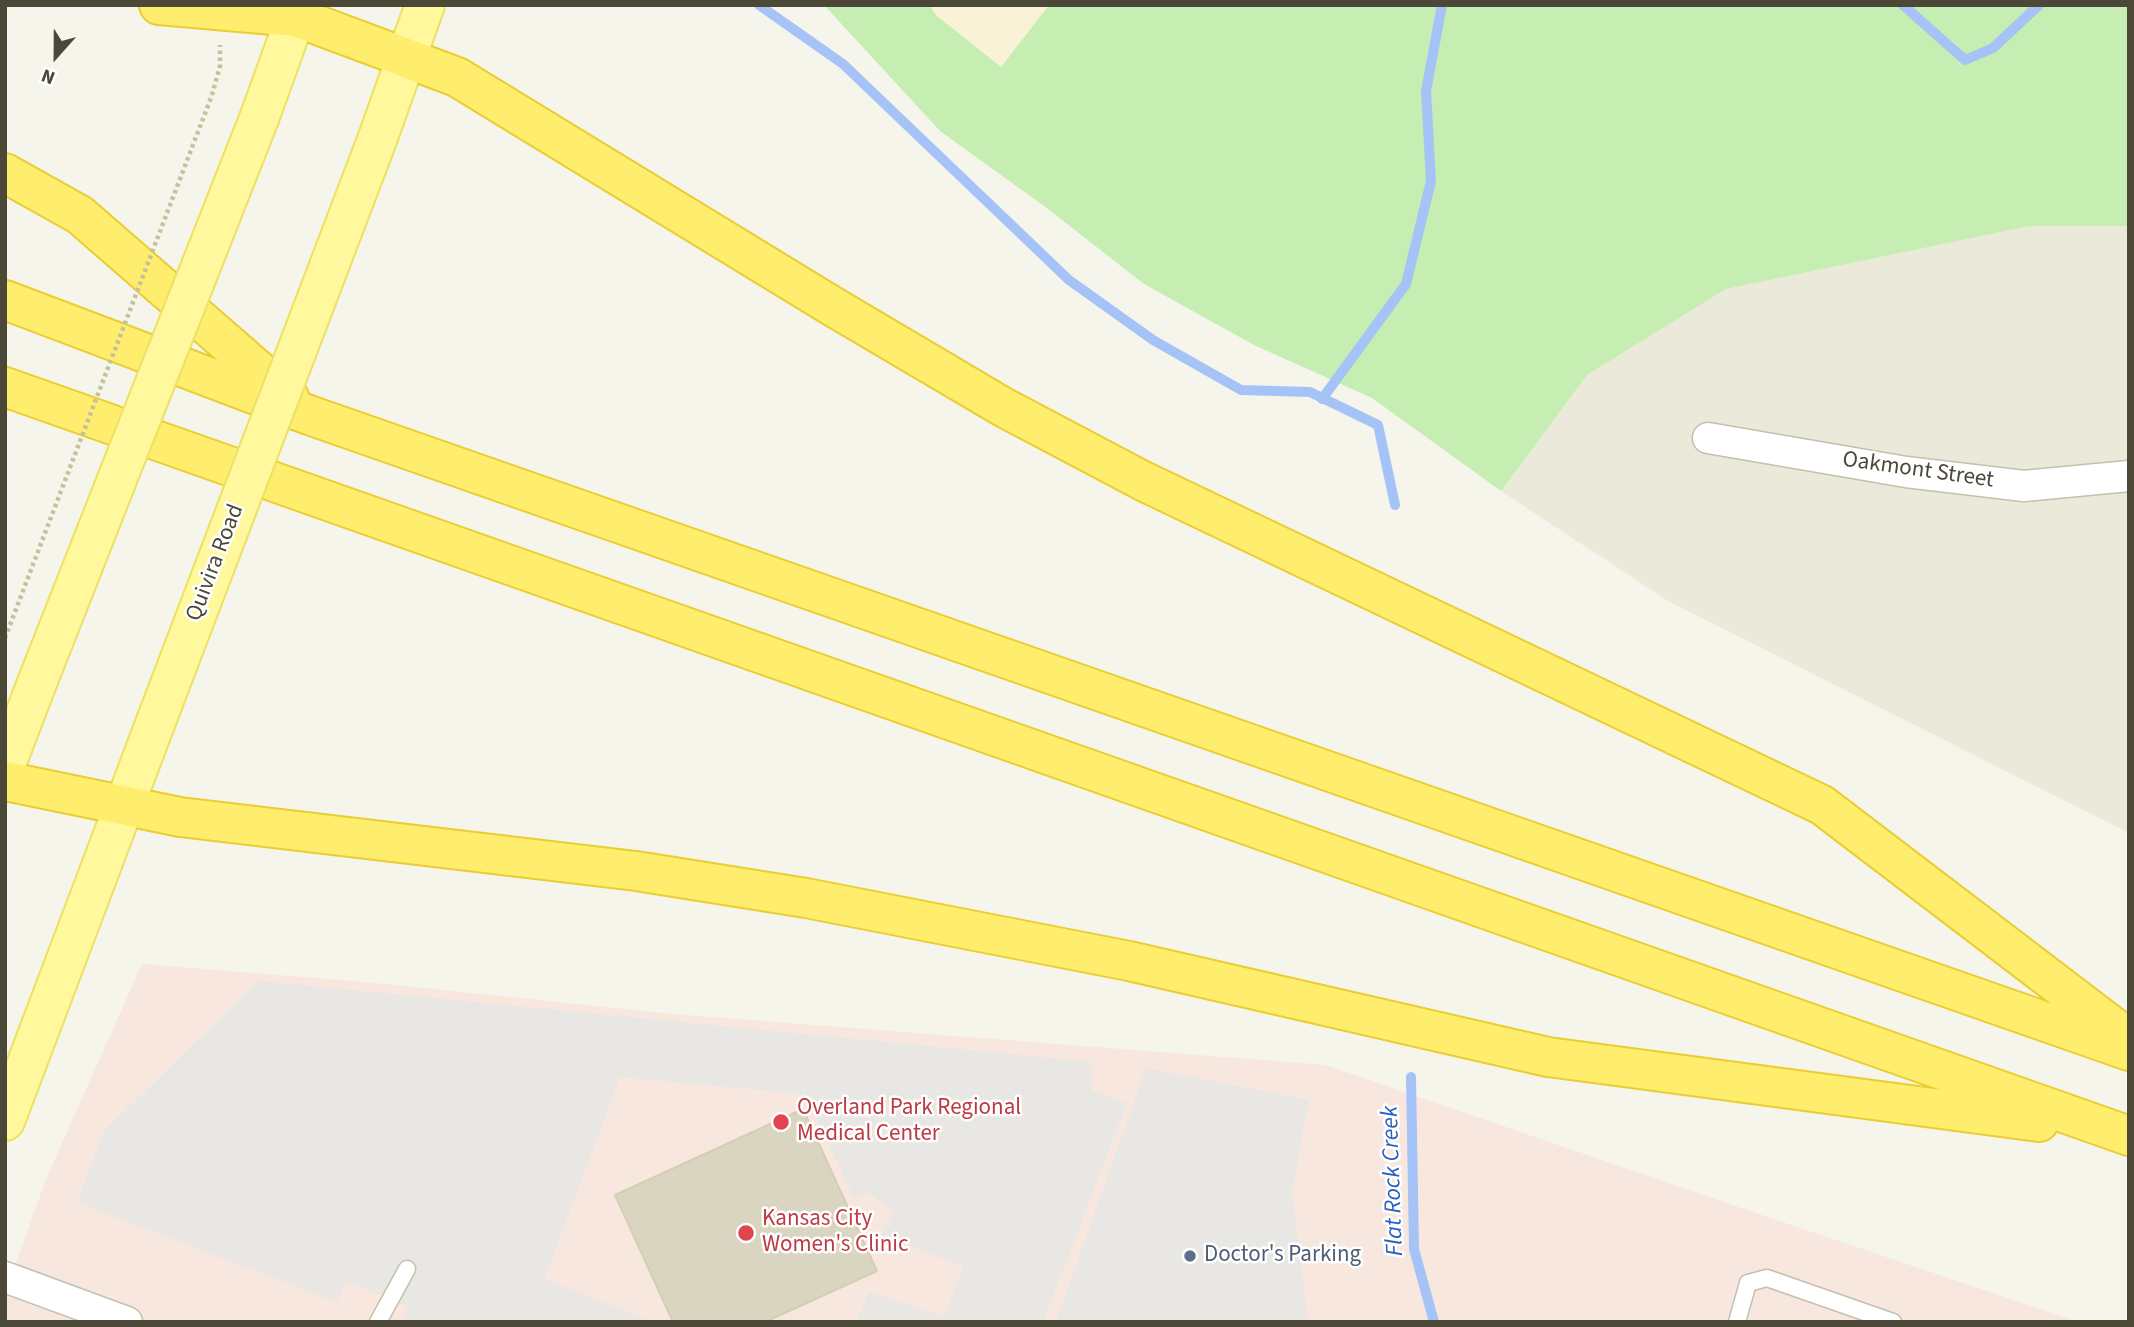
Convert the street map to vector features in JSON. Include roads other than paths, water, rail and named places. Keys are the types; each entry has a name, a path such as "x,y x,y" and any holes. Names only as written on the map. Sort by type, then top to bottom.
{"highway":[{"path":"159,5 298,11 405,58 457,77 1003,407 1120,469 1822,805 2129,1039"},
{"path":"5,173 80,215 309,415"},
{"path":"5,300 309,415 2129,1051"},
{"path":"5,387 2123,1134"},
{"path":"5,781 180,817 636,871 806,898 1129,961 1548,1057 2123,1134"}],"main road":[{"name":"Quivira Road","path":"5,1121 377,140 425,5"},
{"path":"5,767 260,116 298,11"}],"street":[{"name":"Oakmont Street","path":"1708,438 1906,472 2024,486 2129,477"},
{"path":"5,1277 127,1322"}],"lane":[{"path":"378,1322 407,1269"},
{"path":"1737,1322 1748,1283 1767,1278 1893,1322"}],"waterway":[{"path":"759,5 843,64 1069,280 1153,340 1241,390 1310,392 1378,425 1395,505"},
{"path":"1322,399 1406,284 1431,181 1426,91 1442,5"},
{"path":"1903,5 1965,60 1993,48 2039,5"},
{"name":"Flat Rock Creek","path":"1411,1077 1414,1249 1434,1322"}],"place":[{"name":"Overland Park Regional Medical Center","path":"781,1122"},
{"name":"Kansas City Women's Clinic","path":"746,1233"},
{"name":"Doctor's Parking","path":"1190,1256"}]}
